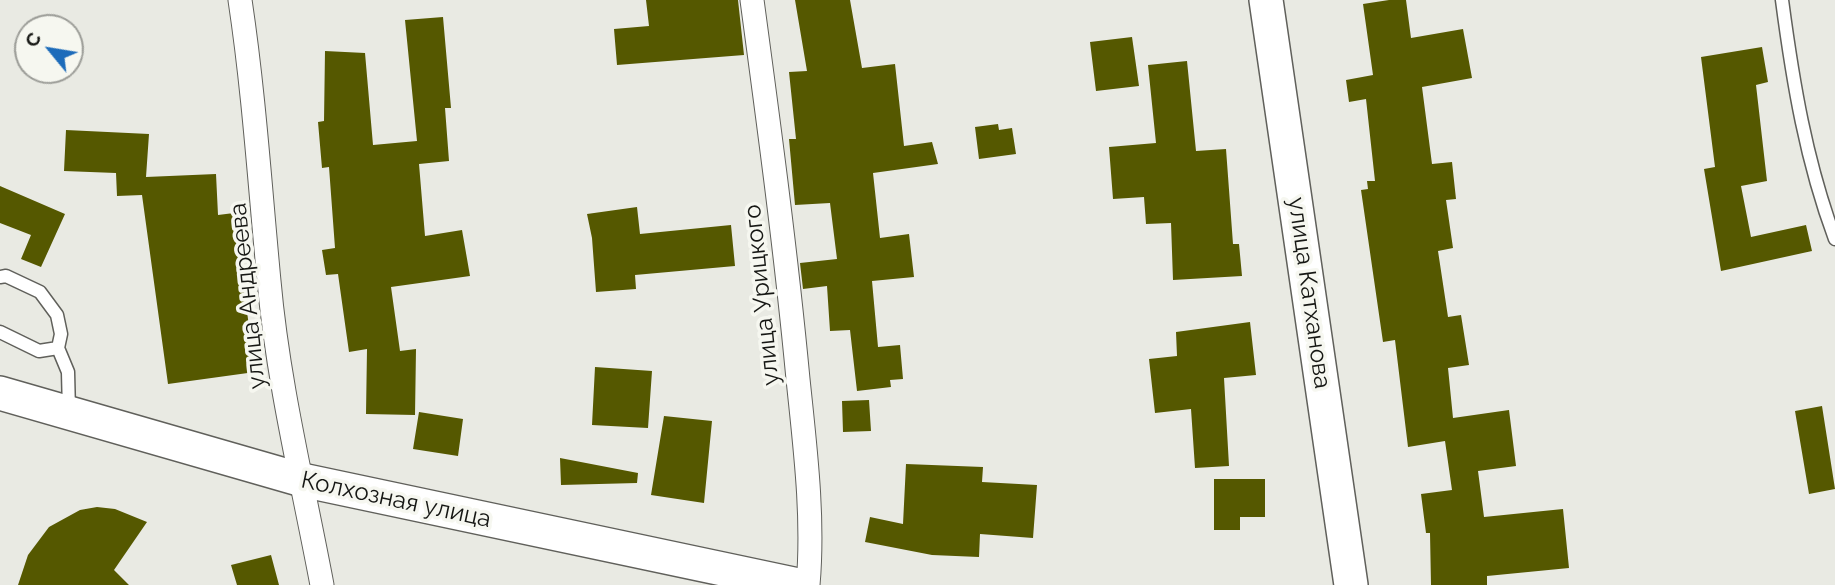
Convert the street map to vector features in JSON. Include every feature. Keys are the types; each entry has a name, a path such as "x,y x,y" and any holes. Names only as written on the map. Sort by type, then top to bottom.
{"street":[{"name":"улица Андреева","path":"240,0 265,212 269,281 284,394 322,585"},
{"name":"улица Урицкого","path":"752,0 787,260 810,532 808,585"},
{"name":"улица Катханова","path":"1266,0 1351,585"},
{"name":"Колхозная улица","path":"0,393 302,480 798,585"}],"lane":[{"path":"1782,0 1802,135 1818,193 1835,239"},
{"path":"0,277 6,276 40,292 57,316 61,334 58,348 68,372 69,413"},
{"path":"0,332 39,351 58,348"}],"building":[{"path":"646,0 738,0 744,55 617,65 614,29 649,26"},
{"path":"795,0 850,0 862,68 895,64 904,146 932,142 938,164 873,173 880,238 909,234 914,277 872,281 878,347 900,345 903,379 890,380 891,387 857,391 850,330 830,331 827,286 803,289 800,263 837,259 830,203 795,205 789,139 796,139 789,72 807,71"},
{"path":"1406,0 1411,38 1463,29 1472,78 1422,87 1432,164 1452,162 1456,199 1446,200 1453,248 1438,251 1448,317 1461,315 1469,365 1448,368 1453,418 1509,410 1516,466 1478,471 1484,517 1563,509 1569,568 1487,576 1487,585 1431,585 1430,533 1426,533 1421,494 1452,490 1445,441 1408,447 1395,340 1383,342 1361,190 1368,189 1367,181 1375,181 1366,99 1349,102 1346,80 1373,75 1363,4"},
{"path":"443,17 451,108 445,108 449,161 419,164 425,236 462,230 470,276 391,287 400,351 416,349 415,415 366,414 367,349 349,352 338,274 326,275 322,250 335,248 329,167 322,168 318,122 324,121 325,51 365,53 373,145 417,141 405,20"},
{"path":"1132,37 1139,86 1096,91 1090,42"},
{"path":"1762,47 1768,82 1756,85 1767,181 1741,186 1751,237 1806,225 1812,251 1721,271 1704,169 1715,167 1701,57"},
{"path":"1187,61 1196,151 1226,149 1233,244 1239,244 1242,276 1173,280 1171,223 1146,224 1144,197 1113,199 1109,147 1156,143 1148,65"},
{"path":"998,124 999,130 1012,128 1016,154 979,159 975,127"},
{"path":"66,130 149,134 146,177 216,174 218,215 234,213 255,372 168,384 142,195 117,196 116,173 64,171"},
{"path":"0,186 65,214 41,267 21,259 31,235 0,223"},
{"path":"637,207 640,234 731,225 735,266 635,275 636,289 596,292 592,238 587,214"},
{"path":"1250,322 1256,375 1224,378 1229,466 1195,468 1191,409 1155,413 1149,359 1177,356 1176,332"},
{"path":"595,367 652,371 648,428 592,425"},
{"path":"869,400 871,431 843,432 842,401"},
{"path":"1822,406 1835,489 1809,494 1795,411"},
{"path":"419,412 463,419 458,456 413,449"},
{"path":"664,416 712,421 704,503 651,495"},
{"path":"560,458 638,473 637,483 561,485"},
{"path":"906,464 983,467 982,482 1037,485 1033,538 980,534 979,557 932,555 865,542 870,517 903,524"},
{"path":"1214,479 1265,479 1265,517 1240,517 1240,530 1214,530"},
{"path":"97,507 115,509 147,522 114,570 129,585 18,585 28,555 49,527 80,510"},
{"path":"271,555 279,585 237,585 231,565"}]}
